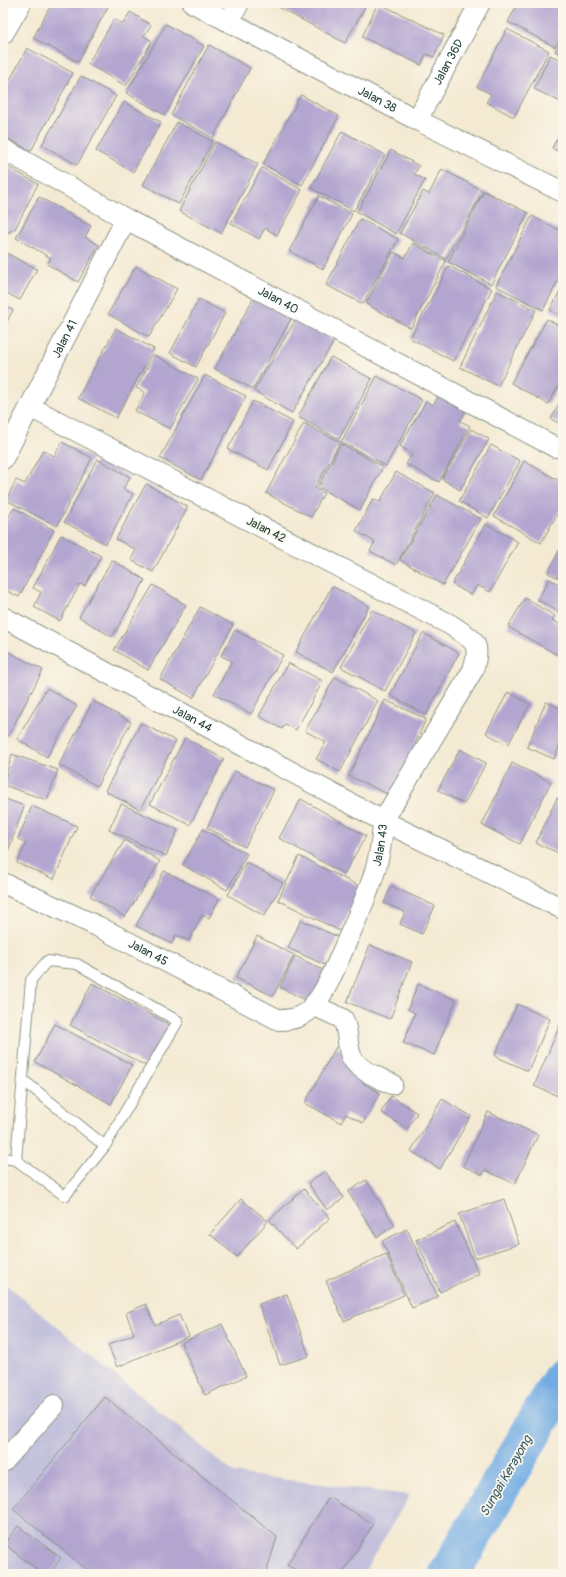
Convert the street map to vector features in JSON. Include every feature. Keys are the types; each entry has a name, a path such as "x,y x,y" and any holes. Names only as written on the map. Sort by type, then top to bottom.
{"street":[{"path":"3,34 21,3"},
{"name":"Jalan 38","path":"193,3 417,120 563,192"},
{"path":"229,22 239,3"},
{"name":"Jalan 36D","path":"417,120 480,3"},
{"name":"Jalan 40","path":"3,150 126,219 555,447"},
{"name":"Jalan 41","path":"3,459 126,219"},
{"name":"Jalan 42","path":"30,407 451,625 473,640 478,648 477,658 473,670"},
{"name":"Jalan 44","path":"3,617 383,821 563,909"},
{"name":"Jalan 43","path":"293,1020 303,1015 314,1005 332,975 372,880 379,858 383,821 473,670"},
{"name":"Jalan 45","path":"3,883 97,926 279,1020 293,1020"},
{"path":"314,1005 343,1018 350,1054 356,1062 368,1072 392,1084"},
{"path":"3,1462 54,1405"}],"lane":[{"path":"3,1158 16,1160 65,1196 105,1146 178,1021 77,964 47,961 31,980 16,1160"},
{"path":"23,1080 105,1146"}],"shaded area":[{"path":"3,1282 234,1473 410,1495 363,1574 3,1574"}],"building":[{"path":"52,3 110,3 78,62 33,38"},
{"path":"271,3 367,3 345,43"},
{"path":"378,3 444,35 434,57 426,54 421,65 362,37"},
{"path":"518,3 563,3 563,11 560,17 563,19 563,33 555,47 508,22"},
{"path":"130,12 151,25 144,36 152,41 126,86 88,64 114,19 123,24"},
{"path":"166,24 204,46 165,115 126,93"},
{"path":"507,29 549,51 514,117 486,102 491,94 477,87"},
{"path":"563,36 563,56 555,51"},
{"path":"209,45 250,68 213,138 171,115"},
{"path":"27,48 73,73 31,151 3,136 3,93"},
{"path":"550,55 563,61 563,103 534,89"},
{"path":"81,76 116,96 77,165 42,145"},
{"path":"301,95 339,116 302,185 263,164"},
{"path":"124,102 161,122 133,172 96,151"},
{"path":"177,122 213,141 179,204 143,185"},
{"path":"563,128 563,154 552,148"},
{"path":"342,131 385,155 354,211 311,188"},
{"path":"215,142 258,164 221,233 179,211"},
{"path":"391,150 419,166 414,174 425,180 396,234 357,212"},
{"path":"3,164 38,184 15,229 3,235"},
{"path":"262,168 302,190 277,235 265,228 259,239 231,223"},
{"path":"442,169 483,191 446,259 400,233 423,191 429,194"},
{"path":"484,191 528,213 491,284 448,262"},
{"path":"319,196 352,214 323,269 289,251"},
{"path":"39,197 91,226 85,237 99,245 78,282 47,264 51,258 16,238"},
{"path":"532,216 563,232 563,271 543,310 496,286"},
{"path":"360,219 398,239 363,304 326,285"},
{"path":"413,243 446,261 411,328 366,304 393,252 405,258"},
{"path":"4,252 37,269 20,300 3,291"},
{"path":"136,266 177,289 149,337 108,314"},
{"path":"449,266 492,289 453,361 410,338"},
{"path":"563,286 563,317 550,310"},
{"path":"497,291 536,310 498,386 460,367"},
{"path":"254,297 292,317 253,389 215,369"},
{"path":"199,299 225,313 196,367 170,353"},
{"path":"3,304 13,310 3,329"},
{"path":"296,319 334,341 292,413 254,391"},
{"path":"547,319 563,328 563,379 548,404 511,383"},
{"path":"116,328 154,349 116,418 78,398"},
{"path":"154,355 198,379 170,429 135,411 145,392 136,388"},
{"path":"331,357 372,379 339,439 298,417"},
{"path":"205,375 246,396 201,480 160,458"},
{"path":"377,376 422,400 386,466 341,442"},
{"path":"440,394 467,409 460,421 470,426 439,482 406,464 412,454 400,446 426,401 433,405"},
{"path":"563,396 563,425 551,419"},
{"path":"253,401 293,422 268,470 228,449"},
{"path":"304,423 340,442 315,488 324,493 311,517 266,493"},
{"path":"471,429 489,439 460,490 442,479"},
{"path":"62,442 92,458 57,526 6,500 16,480 25,484 43,450 54,456"},
{"path":"341,444 383,467 360,510 318,487"},
{"path":"491,445 520,461 488,518 459,501"},
{"path":"97,459 130,477 123,489 133,494 106,544 64,522"},
{"path":"524,461 563,483 563,504 541,543 494,516"},
{"path":"396,472 435,493 396,565 370,551 375,542 356,531 373,499 380,502"},
{"path":"146,484 188,507 153,572 131,560 136,550 116,539"},
{"path":"437,495 481,519 443,585 400,560"},
{"path":"14,508 54,530 19,597 3,589 3,527"},
{"path":"486,524 518,542 490,592 477,585 471,595 452,584"},
{"path":"61,535 101,556 85,586 80,584 60,621 34,607 41,592 33,588"},
{"path":"562,545 563,546 563,580 548,573"},
{"path":"112,560 145,580 112,637 79,617"},
{"path":"549,579 563,586 563,614 538,600"},
{"path":"153,585 186,605 148,670 114,650"},
{"path":"332,586 369,606 333,672 296,652"},
{"path":"525,598 555,616 552,620 563,626 563,658 508,627"},
{"path":"200,607 233,625 193,698 160,679"},
{"path":"372,610 416,633 385,691 341,667"},
{"path":"235,630 283,655 251,714 214,694 232,661 221,656"},
{"path":"423,633 459,653 426,715 390,695"},
{"path":"5,650 43,670 8,736 3,734 3,654"},
{"path":"288,663 323,681 296,730 285,724 282,729 259,716"},
{"path":"335,677 378,701 340,772 316,759 326,742 305,731"},
{"path":"47,688 77,706 47,757 17,739"},
{"path":"508,692 530,704 508,745 486,733"},
{"path":"385,700 426,719 415,744 422,747 392,796 349,776"},
{"path":"93,701 131,722 97,786 59,765"},
{"path":"546,702 563,709 563,737 554,759 527,747"},
{"path":"141,723 176,741 140,810 105,791"},
{"path":"185,738 224,759 190,825 150,804"},
{"path":"460,749 486,763 464,804 438,790"},
{"path":"12,754 58,770 47,800 3,785"},
{"path":"512,763 551,782 520,844 482,825"},
{"path":"235,771 274,790 245,847 207,828"},
{"path":"3,798 24,806 6,857 3,856"},
{"path":"557,798 563,801 563,855 536,843"},
{"path":"301,799 366,836 344,874 279,838"},
{"path":"121,804 178,830 166,856 109,830"},
{"path":"32,806 77,826 54,879 17,863 26,843 18,839"},
{"path":"203,829 247,854 227,890 183,865"},
{"path":"125,840 160,861 125,917 90,896"},
{"path":"299,856 361,887 340,931 278,900"},
{"path":"246,862 283,883 264,916 228,895"},
{"path":"164,871 219,899 209,918 202,915 189,941 176,935 172,944 136,926"},
{"path":"391,886 435,906 422,934 400,924 405,912 384,903"},
{"path":"301,920 338,937 325,965 288,948"},
{"path":"257,936 294,955 273,996 236,978"},
{"path":"370,945 412,962 390,1019 347,1002"},
{"path":"295,956 329,973 313,1004 280,987"},
{"path":"92,983 170,1025 148,1067 70,1025"},
{"path":"418,984 456,1000 434,1055 403,1043 415,1013 408,1009"},
{"path":"517,1004 550,1019 528,1071 495,1056"},
{"path":"563,1018 563,1098 534,1086"},
{"path":"55,1024 132,1065 111,1104 35,1062"},
{"path":"336,1047 372,1068 363,1083 380,1093 363,1123 346,1114 341,1123 305,1103"},
{"path":"391,1096 417,1113 407,1129 381,1112"},
{"path":"442,1099 471,1116 440,1169 411,1151"},
{"path":"488,1112 538,1135 515,1184 485,1170 483,1175 463,1166"},
{"path":"325,1171 344,1198 327,1210 308,1183"},
{"path":"366,1180 395,1225 377,1237 348,1192"},
{"path":"304,1189 330,1218 296,1249 269,1220"},
{"path":"241,1199 268,1221 237,1257 210,1234"},
{"path":"504,1199 519,1244 475,1258 459,1214"},
{"path":"455,1222 479,1274 440,1292 416,1240"},
{"path":"407,1229 438,1297 412,1308 382,1241"},
{"path":"386,1254 404,1295 344,1321 326,1281"},
{"path":"287,1294 309,1356 280,1365 259,1304"},
{"path":"146,1304 155,1325 179,1315 189,1336 117,1367 108,1345 134,1334 126,1313"},
{"path":"222,1324 246,1376 205,1395 181,1343"},
{"path":"105,1397 277,1537 266,1574 92,1574 13,1509"},
{"path":"329,1497 373,1524 342,1574 302,1574 287,1565"},
{"path":"18,1526 61,1558 49,1574 43,1574 4,1544"}],"waterway":[{"name":"Sungai Kerayong","path":"449,1574 563,1378"}]}
